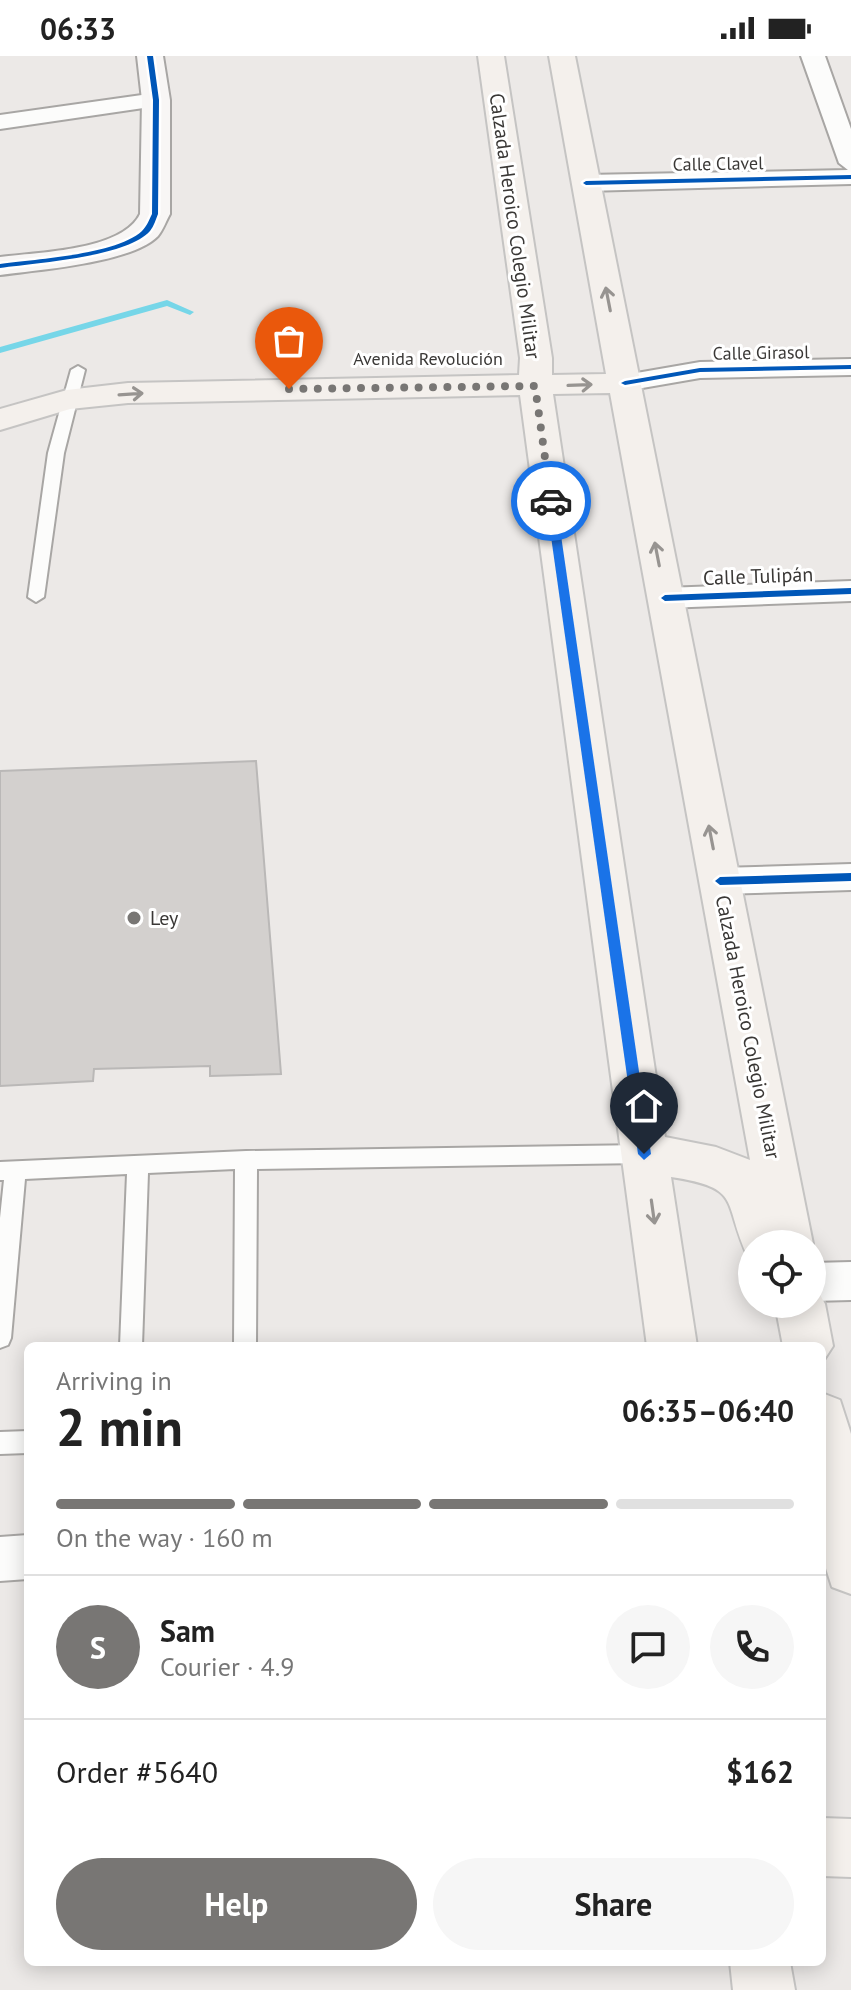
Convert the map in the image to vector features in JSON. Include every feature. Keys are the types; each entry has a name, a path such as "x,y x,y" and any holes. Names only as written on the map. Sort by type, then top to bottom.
{"main road":[{"name":"Calzada Heroico Colegio Militar","path":"491,56 671,1342"},
{"name":"Calzada Heroico Colegio Militar","path":"562,56 786,1230"},
{"name":"Avenida Revolución","path":"221,361 535,372"},
{"name":"Avenida Revolución","path":"0,420 72,385 144,363"},
{"path":"535,372 622,370"},
{"name":"Avenida Revolución","path":"0,395 72,385 196,390 535,372"},
{"path":"644,1154 693,1160 725,1169 740,1178 752,1196 761,1230"},
{"path":"803,1318 807,1342"},
{"path":"826,1438 851,1568"},
{"path":"826,1847 851,1848"},
{"path":"761,1966 764,1990"}],"street":[{"path":"0,266 100,250 132,241 147,230 155,214 156,100 150,56"},
{"path":"813,56 851,163"},
{"path":"0,122 156,100"},
{"name":"Calle Clavel","path":"586,183 851,177"},
{"name":"Calle Girasol","path":"622,370 851,367"},
{"name":"Calle Tulipán","path":"665,598 851,591"},
{"path":"720,881 851,877"},
{"path":"826,1282 851,1281"},
{"path":"0,1559 24,1557"}],"lane":[{"path":"36,597 72,385"},
{"path":"0,1338 8,1171 246,1160 644,1154"},
{"path":"245,1342 246,1160"},
{"path":"131,1342 138,1165"},
{"path":"0,1443 24,1442"}],"building":[{"name":"Ley","path":"256,761 281,1074 210,1076 210,1066 94,1069 93,1081 0,1086 0,771"}],"waterway":[{"path":"0,350 167,303 190,312"}],"cycle path":[{"path":"0,266 99,251 135,239 147,229 155,214 156,100 150,56"},
{"path":"586,183 851,177"},
{"path":"625,383 700,370 851,367"},
{"path":"665,598 851,591"},
{"path":"720,881 851,877"}],"way so far":[{"path":"289,389 535,386 551,501"}],"place":[{"name":"Ley","path":"134,918"}],"route":[{"path":"551,501 644,1154"}]}
